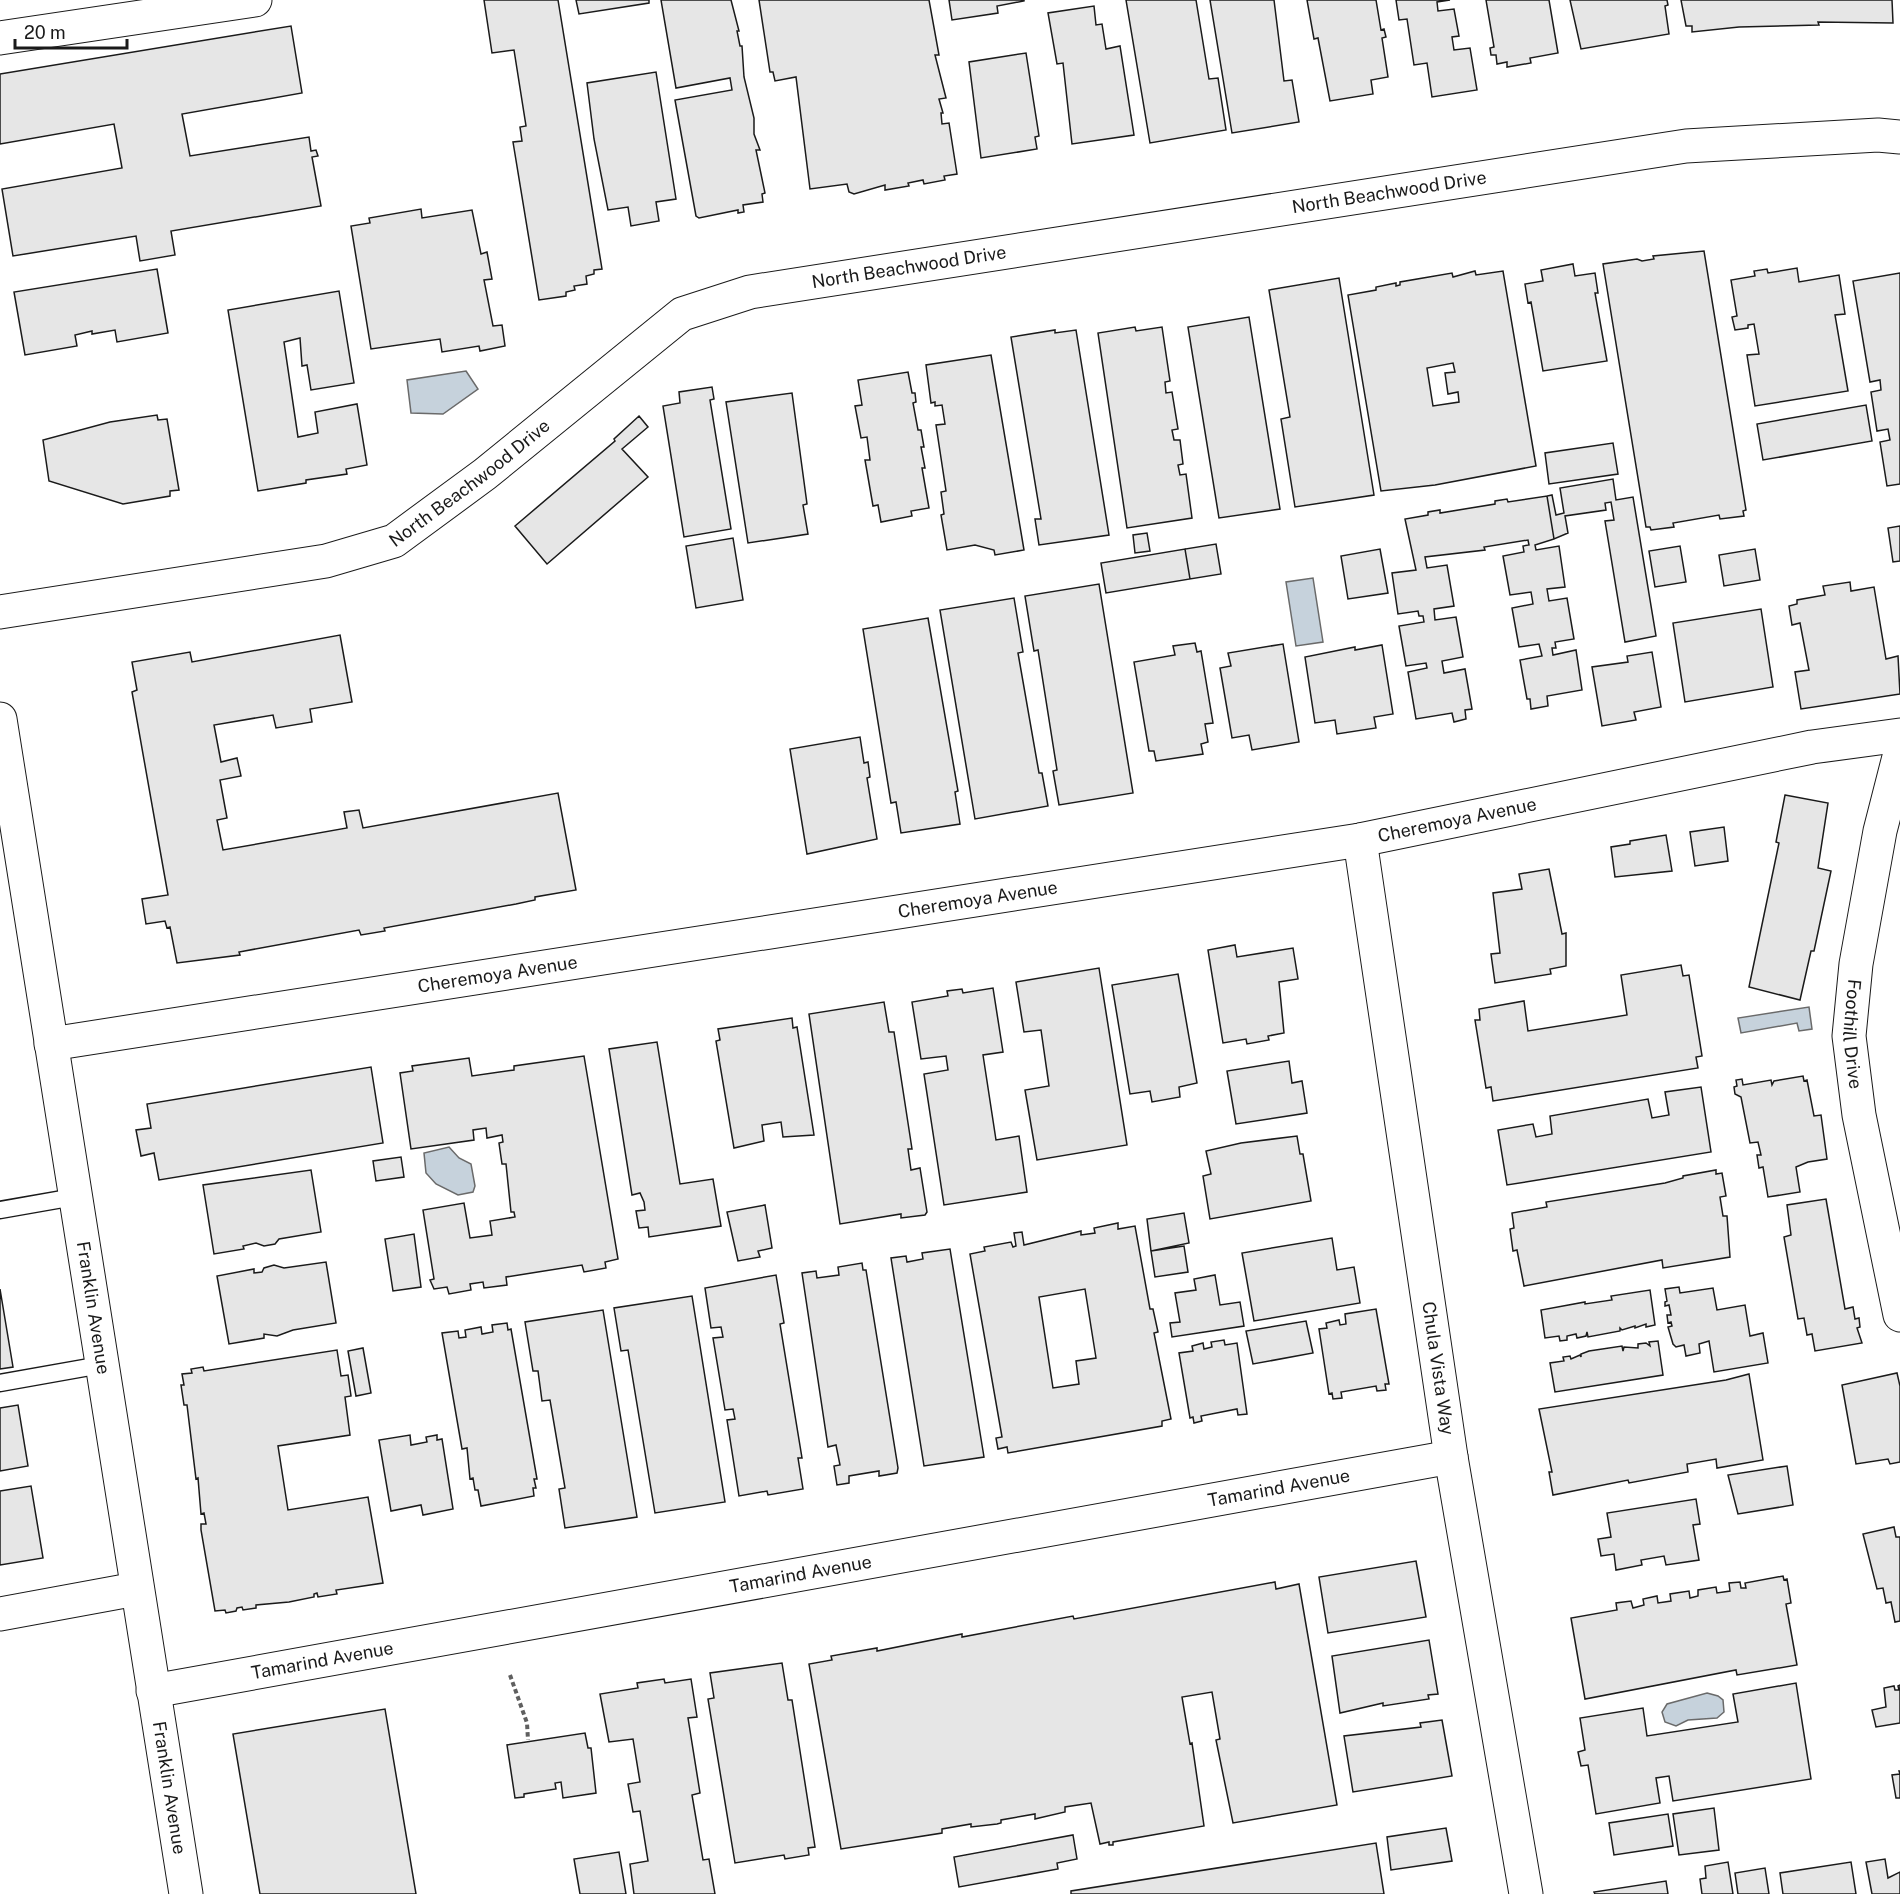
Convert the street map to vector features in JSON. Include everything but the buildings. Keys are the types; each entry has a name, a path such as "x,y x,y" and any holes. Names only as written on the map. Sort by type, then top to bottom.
{"street":[{"path":"0,38 255,0"},
{"name":"North Beachwood Drive","path":"0,612 326,561 394,541 485,474 682,314 750,292 1686,146 1878,135 1900,137"},
{"name":"Franklin Avenue","path":"0,719 8,823 51,1044 186,1894"},
{"name":"Cheremoya Avenue","path":"51,1044 1360,840 1812,747 1900,735"},
{"name":"Foothill Drive","path":"1900,753 1880,831 1856,964 1849,1036 1859,1115 1900,1316"},
{"name":"Chula Vista Way","path":"1360,840 1450,1457 1526,1894"},
{"name":"Tamarind Avenue","path":"153,1690 1450,1457"},
{"path":"0,1614 136,1589"}],"lane":[{"path":"0,1210 74,1197"},
{"path":"0,1383 101,1365"}],"path":[{"path":"510,1675 527,1723 528,1740"}],"shaded area":[{"path":"466,371 478,389 443,414 411,413 407,380"},
{"path":"1313,578 1323,642 1296,646 1286,582"},
{"path":"1809,1007 1812,1029 1799,1031 1797,1023 1741,1033 1738,1018"},
{"path":"449,1147 459,1158 471,1164 475,1186 473,1192 458,1195 436,1184 426,1173 424,1153"},
{"path":"1707,1693 1723,1700 1724,1712 1717,1718 1688,1720 1676,1726 1665,1722 1662,1712 1667,1704"}]}
